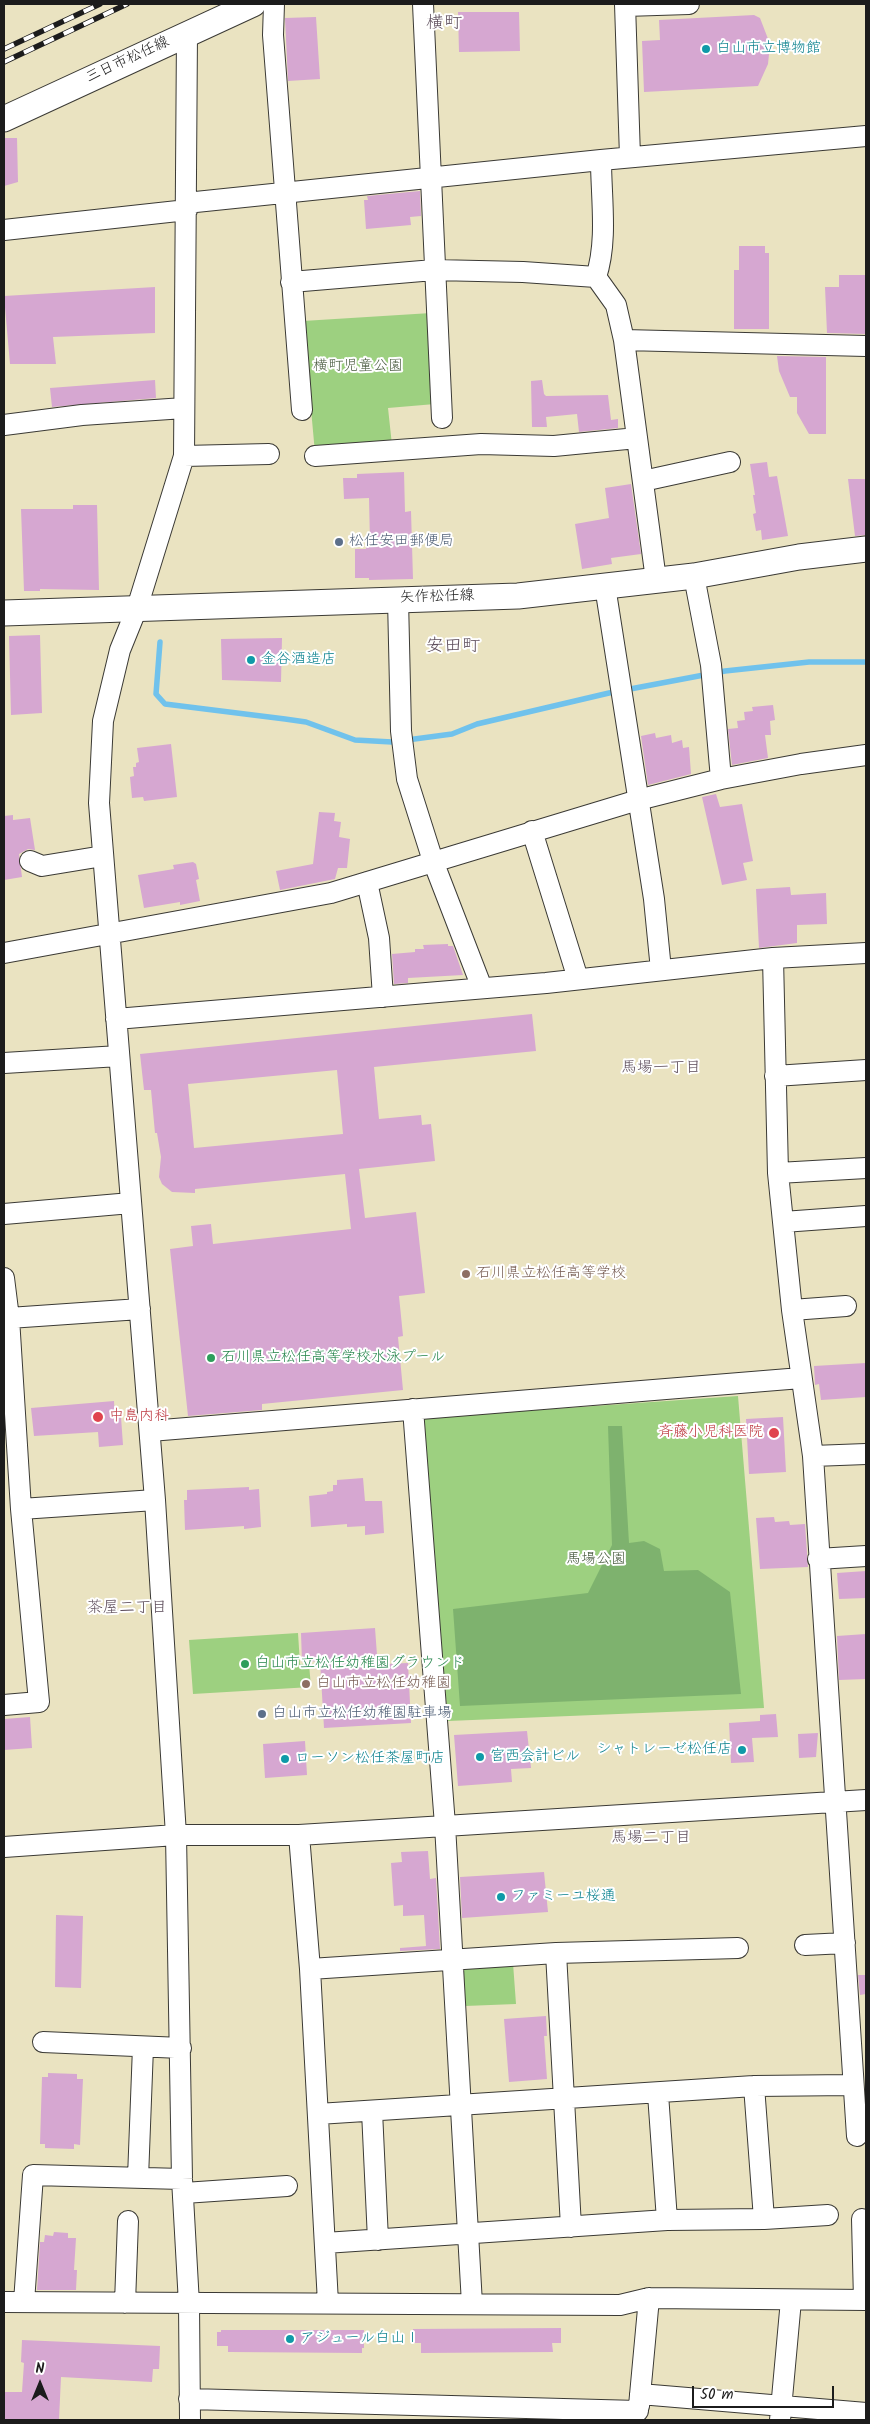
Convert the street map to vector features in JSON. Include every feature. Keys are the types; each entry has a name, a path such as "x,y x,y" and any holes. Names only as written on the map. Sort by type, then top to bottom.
{"main road":[{"name":"三日市松任線","path":"4,119 253,4"},
{"name":"矢作松任線","path":"4,613 518,596 694,576 799,557 866,549"}],"street":[{"path":"274,4 273,35 302,410"},
{"path":"423,4 442,418"},
{"path":"630,157 625,5 689,4"},
{"path":"187,33 184,456 137,608 120,650 103,721 99,803 150,1431 176,1835 183,2186 190,2304 190,2420"},
{"path":"4,230 284,192 431,179 630,157 866,136"},
{"path":"596,277 599,267 602,232 601,160"},
{"path":"292,282 434,270 523,272 596,277"},
{"path":"596,277 616,305 624,340 656,580"},
{"path":"624,340 866,346"},
{"path":"4,425 82,415 184,408"},
{"path":"315,456 481,444 554,446 637,438"},
{"path":"184,456 269,454"},
{"path":"643,482 730,462"},
{"path":"694,576 711,672 721,779"},
{"path":"605,586 654,899 661,970"},
{"path":"398,599 402,740 407,779 433,861 482,988"},
{"path":"4,953 331,893 638,800 721,779 801,764 866,755"},
{"path":"532,831 578,979"},
{"path":"30,861 42,866 103,856"},
{"path":"367,882 379,938 383,997"},
{"path":"116,1019 482,988 773,958 866,953"},
{"path":"773,958 778,1173 792,1310 813,1456 834,1802 857,2093 856,2136"},
{"path":"4,1063 119,1056"},
{"path":"775,1076 866,1070"},
{"path":"778,1173 866,1168"},
{"path":"4,1214 131,1203"},
{"path":"783,1222 866,1216"},
{"path":"4,1278 9,1318 15,1501 39,1702 4,1705"},
{"path":"792,1310 846,1306"},
{"path":"9,1318 140,1309"},
{"path":"150,1431 801,1378"},
{"path":"413,1409 445,1825 472,2304"},
{"path":"813,1456 866,1454"},
{"path":"15,1501 155,1500"},
{"path":"818,1559 866,1556"},
{"path":"4,1847 176,1835 299,1835 866,1800"},
{"path":"299,1835 310,1969 328,2303"},
{"path":"805,1945 845,1942"},
{"path":"310,1969 556,1953 738,1948"},
{"path":"556,1953 571,2227"},
{"path":"42,2042 181,2048"},
{"path":"138,2178 143,2046"},
{"path":"318,2114 563,2097 658,2094 754,2086 857,2093"},
{"path":"754,2086 764,2219"},
{"path":"658,2094 667,2220"},
{"path":"372,2111 378,2240"},
{"path":"24,2302 33,2175 138,2178 183,2186 287,2186"},
{"path":"325,2243 667,2220 764,2219 828,2215"},
{"path":"4,2302 620,2305 649,2298 865,2300 862,2219"},
{"path":"125,2303 128,2221"},
{"path":"638,2408 649,2298"},
{"path":"780,2412 791,2300"},
{"path":"190,2399 480,2413 638,2408 866,2413"}],"green space":[{"name":"横町児童公園","path":"431,313 435,404 388,408 392,445 315,453 303,321"},
{"name":"馬場公園","path":"738,1396 764,1708 448,1721 422,1418"},
{"path":"608,1426 622,1426 629,1543 644,1541 660,1549 664,1571 698,1570 730,1592 741,1694 460,1706 453,1609 588,1593 612,1545"},
{"name":"白山市立松任幼稚園グラウンド","path":"298,1633 300,1664 309,1664 311,1687 193,1694 189,1640"},
{"path":"513,1963 516,2004 465,2006 463,1966"}],"building":[{"path":"458,12 519,12 520,51 459,52"},
{"name":"白山市立博物館","path":"754,15 760,18 770,44 768,64 758,86 644,92 642,41 660,40 659,20"},
{"path":"316,17 320,79 288,81 285,18"},
{"path":"4,138 17,138 18,182 4,186"},
{"path":"420,191 421,216 410,217 411,225 366,229 364,200 368,200 367,196"},
{"path":"739,246 765,246 765,253 769,253 769,329 734,329 734,270 739,270"},
{"path":"839,275 866,275 866,334 827,333 825,287 839,287"},
{"path":"155,287 155,333 53,337 56,364 10,364 4,296"},
{"path":"777,356 826,357 826,434 809,434 797,413 797,397 790,397 779,371"},
{"path":"155,380 156,398 52,407 50,388"},
{"path":"542,380 546,396 608,395 611,420 618,419 618,428 579,432 577,414 546,417 547,427 532,427 531,381"},
{"path":"767,462 769,477 777,476 788,536 762,540 761,530 756,531 753,514 756,513 753,495 755,495 750,464"},
{"path":"404,472 405,512 411,511 413,579 369,580 369,578 355,578 355,549 366,549 366,543 370,543 369,498 344,499 343,478 357,478 357,474"},
{"path":"848,479 866,479 866,535 855,536"},
{"path":"631,484 641,554 611,558 612,564 582,569 575,524 609,518 605,488"},
{"path":"73,505 97,505 99,590 40,589 40,591 24,591 21,509 73,509"},
{"path":"40,635 42,713 11,715 9,636"},
{"name":"金谷酒造店","path":"282,638 281,682 222,680 221,639"},
{"path":"773,705 775,720 770,721 771,735 765,735 768,758 732,765 728,729 738,728 737,721 745,720 744,712 753,711 752,707"},
{"path":"655,733 656,738 671,735 672,743 682,740 683,748 689,747 691,774 648,785 641,736"},
{"path":"171,744 177,797 144,801 143,797 132,798 130,777 134,776 133,767 136,767 136,763 139,762 137,748"},
{"path":"716,794 720,807 742,804 753,861 743,863 747,880 722,885 702,797"},
{"path":"319,812 335,813 334,821 341,822 339,837 350,839 347,868 338,868 335,879 280,890 276,871 313,864"},
{"path":"13,815 13,820 30,818 35,850 28,849 19,854 22,877 4,880 4,816"},
{"path":"193,862 196,864 199,879 196,880 200,901 144,908 138,875 174,869 173,865"},
{"path":"790,887 791,895 826,893 827,924 797,925 797,943 759,948 756,889"},
{"path":"448,944 448,946 453,946 463,975 408,978 408,983 394,984 392,954 415,952 415,949 424,949 423,945"},
{"path":"532,1014 536,1051 374,1067 379,1119 421,1115 422,1125 431,1124 435,1161 359,1169 365,1218 416,1212 425,1293 399,1296 403,1336 398,1337 403,1390 262,1404 262,1410 188,1416 170,1249 193,1246 191,1226 211,1224 213,1244 351,1229 345,1174 195,1189 195,1193 172,1192 162,1184 159,1177 161,1157 157,1133 155,1133 151,1090 144,1090 140,1054","holes":["337,1070 343,1134 194,1148 188,1084"]},
{"path":"866,1363 866,1397 821,1400 819,1384 815,1385 814,1366"},
{"path":"114,1401 115,1418 121,1417 123,1445 99,1447 98,1432 34,1436 31,1408"},
{"name":"斉藤小児科医院","path":"783,1417 786,1472 749,1474 746,1419"},
{"path":"363,1478 365,1501 382,1501 384,1533 365,1535 365,1526 347,1527 347,1524 311,1527 309,1496 327,1494 327,1492 333,1491 333,1485 337,1485 337,1480"},
{"path":"249,1487 249,1490 259,1489 261,1527 244,1529 244,1526 185,1530 184,1500 187,1500 187,1490"},
{"path":"774,1517 775,1522 789,1521 790,1525 805,1524 808,1567 760,1569 756,1518"},
{"path":"866,1571 866,1598 839,1599 837,1573"},
{"name":"白山市立松任幼稚園","path":"375,1628 377,1655 385,1655 385,1664 408,1663 411,1723 324,1728 320,1661 302,1662 301,1633"},
{"path":"866,1634 866,1679 839,1680 837,1636"},
{"name":"シャトレーゼ松任店","path":"776,1714 778,1737 752,1738 754,1762 731,1763 729,1723 760,1721 760,1715"},
{"path":"30,1717 32,1748 4,1750 4,1719"},
{"name":"宮西会計ビル","path":"527,1731 531,1768 511,1769 512,1782 458,1786 454,1735"},
{"path":"818,1733 816,1757 799,1758 798,1734"},
{"name":"ローソン松任茶屋町店","path":"305,1741 307,1775 265,1778 263,1744"},
{"path":"428,1851 430,1879 436,1878 440,1949 400,1951 400,1948 426,1946 424,1915 403,1916 403,1905 394,1906 391,1863 402,1862 401,1852"},
{"name":"ファミーユ桜通","path":"544,1872 548,1912 462,1918 460,1877"},
{"path":"56,1915 83,1916 81,1988 55,1987"},
{"path":"858,1975 866,1975 866,1994 860,1995"},
{"path":"546,2016 547,2036 544,2036 547,2079 509,2082 504,2019"},
{"path":"48,2073 77,2074 77,2079 83,2079 80,2145 74,2144 74,2149 45,2148 45,2144 40,2144 42,2077 48,2077"},
{"path":"54,2232 68,2233 68,2238 76,2238 74,2270 77,2270 76,2290 37,2290 40,2242 44,2242 45,2235 53,2236"},
{"path":"561,2328 561,2343 552,2343 553,2352 421,2353 421,2343 413,2343 413,2329"},
{"name":"アジュール白山Ⅰ","path":"221,2330 364,2330 364,2348 362,2348 362,2353 228,2352 228,2346 217,2346 217,2332 221,2332"},
{"path":"22,2340 160,2346 159,2369 153,2369 152,2382 61,2377 59,2420 4,2420 4,2392 22,2392 24,2363 21,2362"}],"waterway":[{"path":"160,642 156,694 165,704 306,722 355,740 392,742 452,734 477,724 609,693 725,671 809,662 866,662"}],"railway":[{"path":"4,49 100,4"},
{"path":"4,62 127,4"}],"place":[{"name":"白山市立博物館","path":"706,49"},
{"name":"松任安田郵便局","path":"339,542"},
{"name":"金谷酒造店","path":"251,660"},
{"name":"石川県立松任高等学校","path":"466,1274"},
{"name":"石川県立松任高等学校水泳プール","path":"211,1358"},
{"name":"中島内科","path":"98,1417"},
{"name":"斉藤小児科医院","path":"774,1433"},
{"name":"白山市立松任幼稚園グラウンド","path":"245,1664"},
{"name":"白山市立松任幼稚園","path":"306,1684"},
{"name":"白山市立松任幼稚園駐車場","path":"262,1714"},
{"name":"シャトレーゼ松任店","path":"742,1750"},
{"name":"宮西会計ビル","path":"480,1757"},
{"name":"ローソン松任茶屋町店","path":"285,1759"},
{"name":"ファミーユ桜通","path":"501,1897"},
{"name":"アジュール白山Ⅰ","path":"290,2339"}],"district":[{"name":"横町","path":"444,25"},
{"name":"安田町","path":"453,648"},
{"name":"馬場一丁目","path":"661,1069"},
{"name":"茶屋二丁目","path":"127,1609"},
{"name":"馬場二丁目","path":"651,1839"}]}
